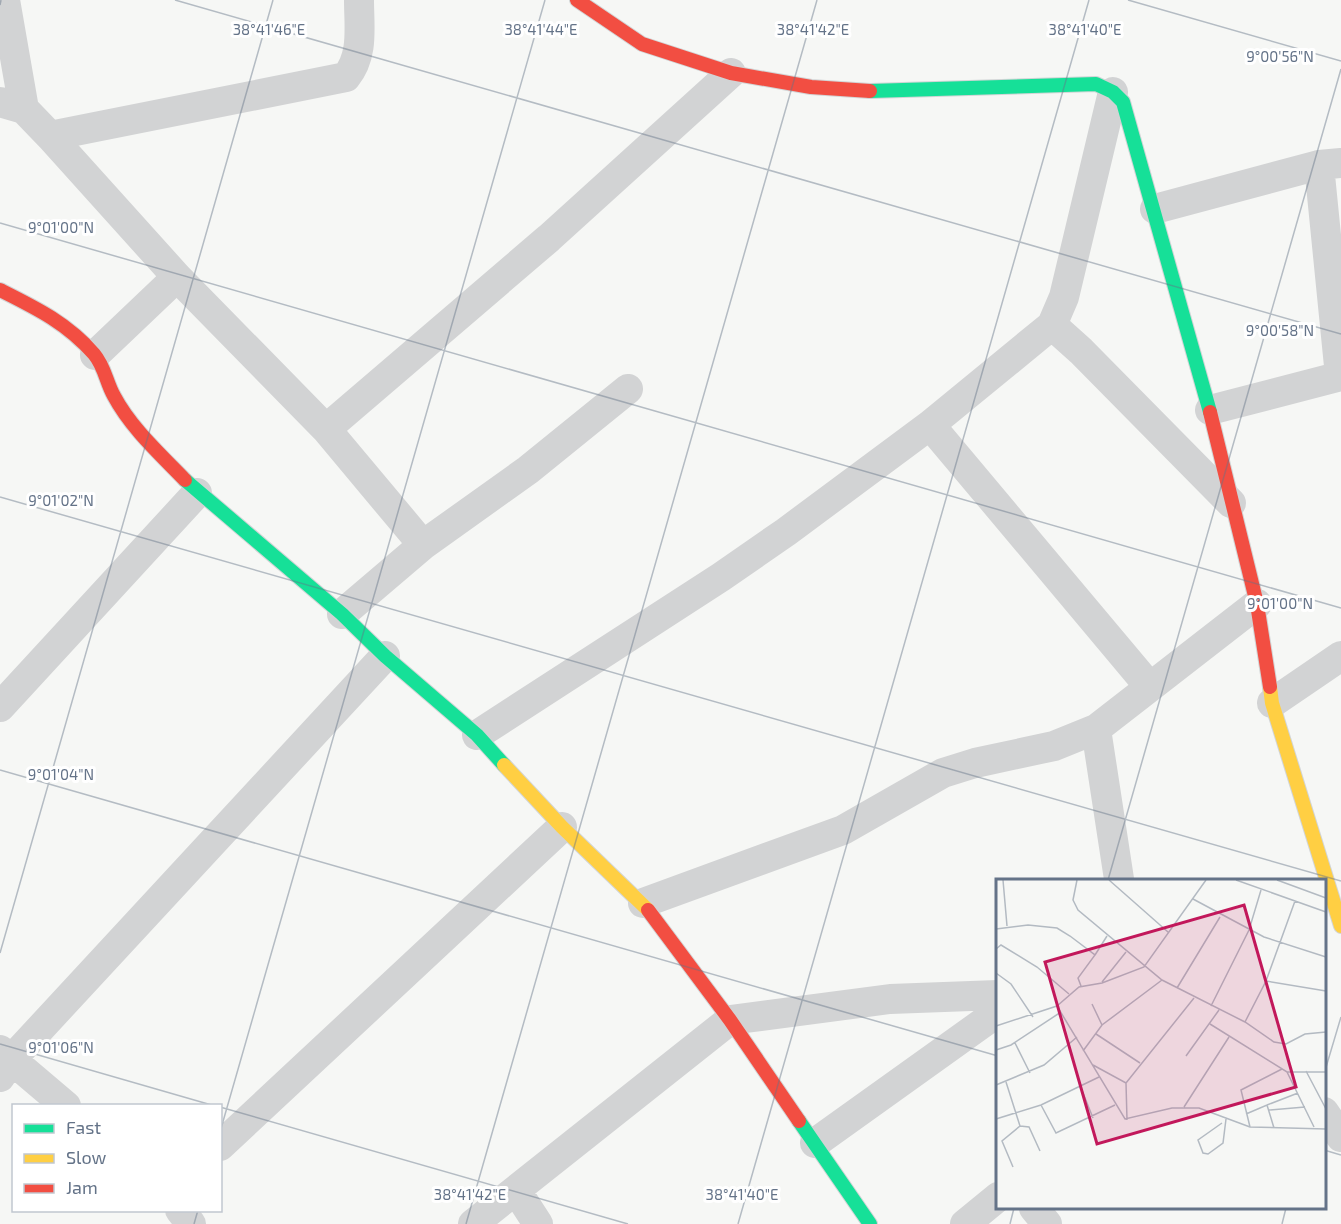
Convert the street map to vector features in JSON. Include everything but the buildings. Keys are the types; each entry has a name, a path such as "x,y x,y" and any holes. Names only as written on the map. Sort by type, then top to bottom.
{"street":[{"path":"5,0 12,105 50,136 177,277 326,429 423,545"},
{"path":"50,136 346,77 356,64 359,46 359,0"},
{"path":"577,0 642,44 731,73 853,90 1096,84 1113,92 1123,102 1210,410 1257,604 1272,703 1335,883 1341,927 1326,935"},
{"path":"326,429 549,238 731,73"},
{"path":"477,735 721,578 930,425 1052,325 1064,297 1113,92"},
{"path":"1155,209 1330,164 1341,376 1210,410"},
{"path":"95,355 177,277"},
{"path":"0,290 52,315 95,355 107,375 113,395 140,433 197,493 342,614 385,656 477,735 562,827 643,903 730,1020 870,1224"},
{"path":"1052,325 1081,351 1231,503"},
{"path":"342,614 423,545 528,470 628,390"},
{"path":"930,425 1149,686"},
{"path":"0,707 197,493"},
{"path":"643,903 843,830 943,773 975,763 1054,746 1096,729 1257,604"},
{"path":"63,1104 4,1062 385,656"},
{"path":"1272,703 1341,656"},
{"path":"1096,729 1119,879"},
{"path":"222,1144 562,827"},
{"path":"473,1224 730,1020 890,999 996,995"},
{"path":"814,1143 996,1013"},
{"path":"1326,1115 1341,1137"},
{"path":"516,1190 538,1224"},
{"path":"965,1224 996,1199"},
{"path":"1035,1209 1047,1224"},
{"path":"182,1212 191,1224"}],"traffic: fast":[{"path":"870,91 1096,84 1113,92 1123,102 1210,412"},
{"path":"185,480 342,614 385,656 477,735 504,765"},
{"path":"799,1121 870,1224"}],"traffic: slow":[{"path":"1270,687 1272,703 1341,926"},
{"path":"504,765 562,827 648,910"}],"traffic: jam":[{"path":"577,0 642,44 731,73 811,87 870,91"},
{"path":"0,290 50,317 84,343 98,359 114,396 129,419 185,480"},
{"path":"1210,412 1257,604 1270,687"},
{"path":"648,910 730,1020 799,1121"}]}
